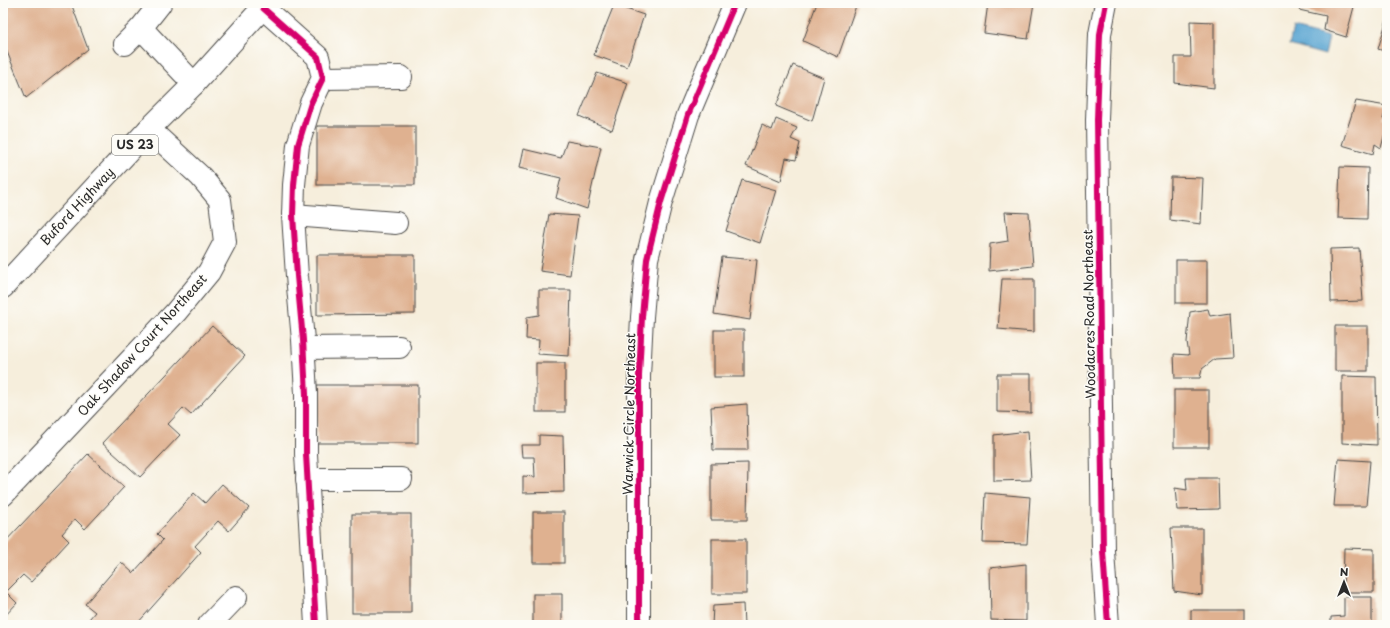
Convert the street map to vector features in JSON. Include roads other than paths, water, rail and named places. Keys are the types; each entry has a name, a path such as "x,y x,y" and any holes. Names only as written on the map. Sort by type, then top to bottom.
{"street":[{"name":"Warwick Circle Northeast","path":"639,625 639,376 647,259 661,202 688,115 735,3"},
{"name":"Woodacres Road Northeast","path":"1106,3 1100,34 1097,120 1103,551 1108,625"},
{"path":"125,44 141,28 160,4"},
{"path":"265,5 318,57 323,78 311,104 298,146 293,215 304,348 307,479 316,625"},
{"name":"Buford Highway","path":"3,287 149,129 194,84 265,5"},
{"path":"141,28 194,84"},
{"path":"323,78 401,77"},
{"name":"Oak Shadow Court Northeast","path":"3,495 176,312 209,272 225,242 220,200 201,177 149,129"},
{"path":"293,215 396,223"},
{"path":"304,348 399,347"},
{"path":"307,479 401,480"},
{"path":"209,625 236,597"}],"water":[{"path":"1293,28 1329,37 1325,55 1289,45"}]}
